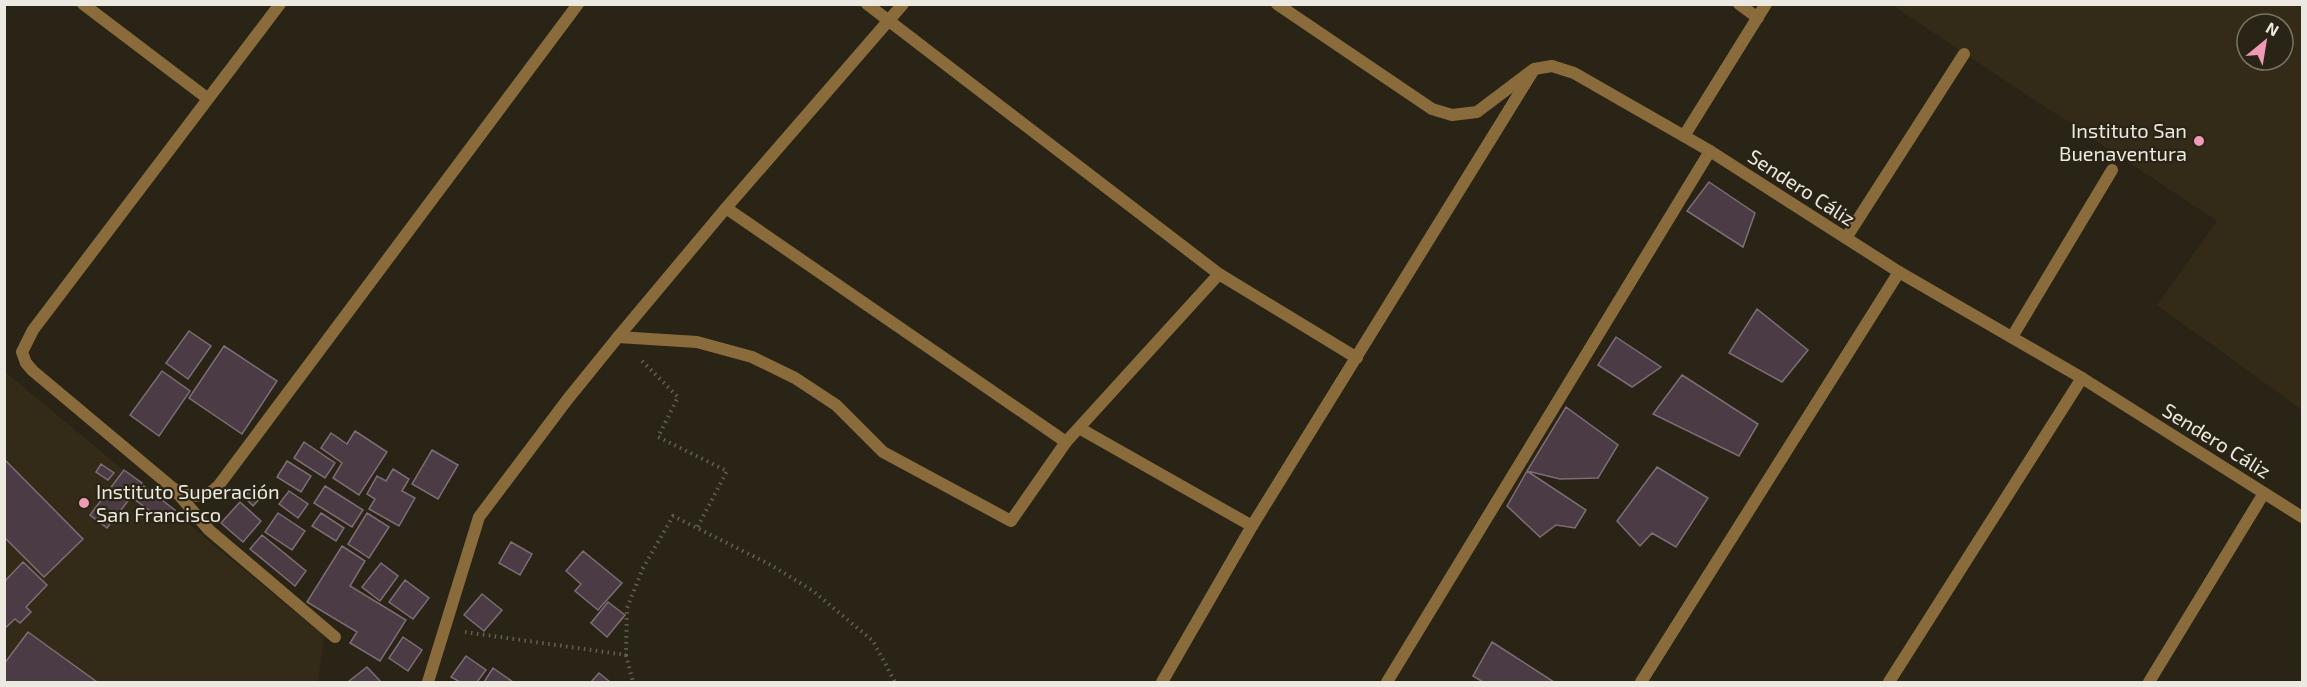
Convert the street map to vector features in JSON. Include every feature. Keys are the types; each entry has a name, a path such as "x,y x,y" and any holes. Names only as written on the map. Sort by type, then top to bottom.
{"street":[{"path":"83,4 207,98"},
{"path":"280,4 33,330 22,352 26,363 33,371 174,489 209,530 335,637"},
{"path":"174,489 188,496 202,496 213,492 219,485 578,4"},
{"path":"867,4 1220,274 1357,358"},
{"path":"428,682 479,517 567,400 618,338 726,208 903,4"},
{"path":"1276,4 1432,109 1452,115 1477,112 1534,69"},
{"path":"1739,4 1758,18"},
{"path":"1684,136 1766,4"},
{"path":"1846,238 1964,54"},
{"name":"Sendero Cáliz","path":"1534,69 1552,66 1574,73 1710,151 1899,272 2082,378 2302,516"},
{"path":"1162,682 1252,526 1534,69"},
{"path":"1387,682 1710,151"},
{"path":"2012,337 2112,170"},
{"path":"726,208 1066,442"},
{"path":"1641,682 1899,272"},
{"path":"618,338 697,342 752,357 795,378 836,405 882,452 1011,521 1066,442 1220,274"},
{"path":"1889,682 2082,378"},
{"path":"1079,428 1252,526"},
{"path":"2149,682 2264,493"}],"path":[{"path":"618,338 678,397 658,437 727,471 697,528"},
{"path":"633,682 626,655 627,608 643,568 673,516 771,565 813,591 873,641 895,682"},
{"path":"445,629 626,655"}],"shaded area":[{"name":"Instituto San Buenaventura","path":"1892,5 2302,5 2302,410 2157,305 2217,221"},
{"name":"Instituto Superación San Francisco","path":"4,371 324,636 318,682 5,682"}],"building":[{"path":"1709,182 1755,213 1743,247 1687,211"},
{"path":"1757,309 1808,350 1782,382 1729,353"},
{"path":"189,331 211,346 188,379 166,363"},
{"path":"1616,337 1661,367 1632,387 1598,365"},
{"path":"224,346 277,381 242,434 189,398"},
{"path":"162,371 190,391 159,436 130,415"},
{"path":"1682,375 1758,424 1739,456 1653,414"},
{"path":"1566,407 1618,445 1598,478 1560,479 1527,471"},
{"path":"355,431 387,452 359,495 333,478 342,463 321,448 331,433 347,444"},
{"path":"304,442 335,463 325,478 294,458"},
{"path":"432,450 458,465 438,499 412,484"},
{"path":"4,459 83,539 44,577 4,537"},
{"path":"287,461 311,476 301,492 277,477"},
{"path":"101,464 114,473 108,480 96,472"},
{"path":"1657,467 1708,498 1676,547 1652,533 1640,546 1617,521"},
{"path":"393,469 409,479 402,491 415,498 399,526 369,509 375,499 367,494 377,476 386,481"},
{"path":"124,470 142,483 107,528 90,515"},
{"path":"1527,471 1586,510 1575,528 1556,525 1540,537 1507,506"},
{"path":"144,486 175,510 165,522 134,499"},
{"path":"254,486 263,495 253,506 244,497"},
{"path":"325,486 363,510 352,527 314,503"},
{"path":"289,491 308,504 298,518 279,504"},
{"path":"240,502 261,521 243,542 221,523"},
{"path":"278,513 305,531 292,550 265,532"},
{"path":"321,513 344,528 336,541 312,526"},
{"path":"367,513 389,527 369,558 348,544"},
{"path":"262,535 306,571 295,586 250,549"},
{"path":"511,542 532,554 520,575 499,563"},
{"path":"342,546 365,561 350,586 406,620 380,661 350,643 357,632 307,602"},
{"path":"583,551 622,583 598,610 575,591 581,584 566,571"},
{"path":"23,562 47,585 26,607 31,612 20,623 15,619 4,629 4,582"},
{"path":"381,563 398,576 380,601 362,587"},
{"path":"405,580 429,598 413,619 389,602"},
{"path":"482,594 502,610 484,631 464,615"},
{"path":"608,602 625,615 607,637 591,623"},
{"path":"28,632 97,682 4,682 4,664"},
{"path":"403,637 422,650 408,671 389,658"},
{"path":"1492,642 1554,682 1483,682 1473,676"},
{"path":"466,656 486,670 477,682 460,682 451,677"},
{"path":"367,667 381,682 348,682"},
{"path":"493,668 513,682 484,682"},
{"path":"599,673 610,682 591,682"}],"place":[{"name":"Instituto San Buenaventura","path":"2199,141"},
{"name":"Instituto Superación San Francisco","path":"84,503"}]}
